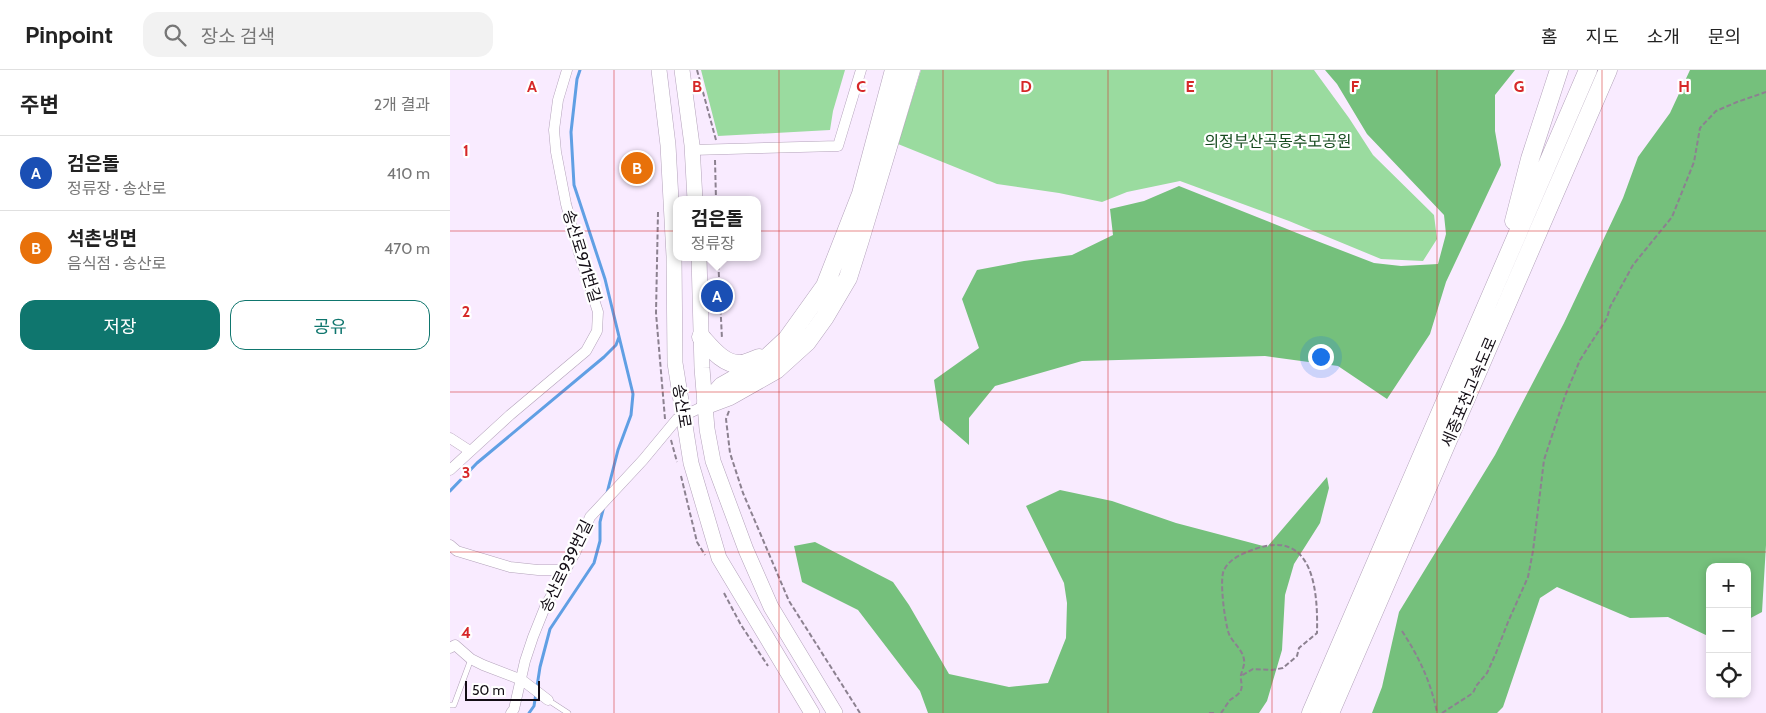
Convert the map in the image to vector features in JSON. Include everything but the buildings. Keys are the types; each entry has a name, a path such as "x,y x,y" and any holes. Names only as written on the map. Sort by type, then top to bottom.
{"highway":[{"path":"706,405 722,386 759,365 783,343 825,286 861,194 894,70"},
{"path":"706,405 727,397 776,370 807,342 825,317 848,278 910,70"},
{"path":"1499,278 1530,159 1559,70"},
{"name":"세종포천고속도로","path":"1311,713 1588,70"},
{"name":"세종포천고속도로","path":"1330,713 1608,70"},
{"path":"701,337 728,362 740,364 759,358 783,343"}],"main road":[{"name":"송산로","path":"659,70 668,145 673,238"},
{"path":"682,70 692,150 695,196"},
{"name":"송산로","path":"674,261 675,363 683,416 691,463 719,558 812,713"},
{"name":"송산로","path":"699,261 701,337 707,429 713,461 746,550 771,607 835,713"}],"street":[{"name":"송산로971번길","path":"450,470 510,415 586,352 597,331 598,312 566,204 556,152 554,130 558,100 567,70"},
{"path":"692,150 838,146 861,70"},
{"name":"송산로939번길","path":"511,713 514,710 525,661 536,629 545,607 576,551 590,517 677,420 706,405"},
{"path":"450,438 470,451"},
{"path":"450,545 457,551 510,568 566,570"},
{"path":"450,648 455,645 483,665 522,680 548,700"}],"lane":[{"path":"450,705 454,705 471,658"},
{"path":"548,700 568,713"}],"path":[{"path":"697,70 716,140 717,149 714,164 716,196"},
{"path":"1442,713 1473,693 1476,686 1487,674 1528,577 1544,460 1565,396 1580,360 1607,318 1610,307 1633,265 1672,217 1694,162 1700,128 1716,111 1723,107 1766,92"},
{"path":"718,261 722,344 720,356"},
{"path":"727,397 731,406 726,419 730,453 743,493 789,601 860,713"},
{"path":"1222,713 1229,701 1240,692 1242,685 1241,676 1244,660 1240,650 1230,636 1228,628 1222,582 1224,569 1238,556 1260,547 1280,545 1292,549 1303,557 1313,577 1317,606 1317,633 1299,648 1297,656 1284,668 1272,670 1253,669 1241,676"},
{"path":"1402,631 1424,669 1434,696 1437,713"},
{"path":"1209,713 1214,713"}],"green space":[{"path":"701,70 845,70 833,111 830,130 718,136"},
{"name":"의정부산곡동추모공원","path":"921,70 1314,70 1373,155 1434,215 1437,239 1423,261 1381,259 1289,221 1180,181 1127,192 1102,202 1059,193 997,184 898,144"},
{"path":"1325,70 1515,70 1495,95 1495,131 1501,165 1446,282 1430,334 1387,399 1338,366 1265,356 1082,361 995,386 969,418 969,445 940,420 934,380 979,348 962,299 977,270 1024,261 1072,255 1113,235 1110,209 1144,201 1179,186 1374,263 1401,266 1438,264 1446,234 1444,215 1367,134 1337,84"},
{"path":"1690,70 1766,70 1766,545 1762,612 1751,618 1751,563 1706,563 1706,635 1668,617 1630,618 1557,587 1540,598 1503,707 1497,713 1372,713 1382,687 1399,612 1495,455 1564,323 1623,198 1638,157 1670,113"},
{"path":"1327,477 1329,488 1320,523 1294,564 1285,595 1282,650 1267,701 1259,713 928,713 920,691 858,610 802,582 794,546 815,542 893,582 909,605 949,674 1009,687 1048,683 1066,638 1067,603 1064,583 1026,506 1060,490 1112,501 1176,523 1267,547"}],"waterway":[{"path":"580,70 577,79 571,132 574,185 605,279 633,394 631,415 618,450 607,493"},
{"path":"450,491 477,463 604,357 616,345 619,337"},
{"path":"529,713 534,706 540,667 550,629 594,563 600,541 600,522 604,506"}],"place":[{"name":"석촌냉면","path":"637,168"},
{"name":"검은돌","path":"717,296"}]}
